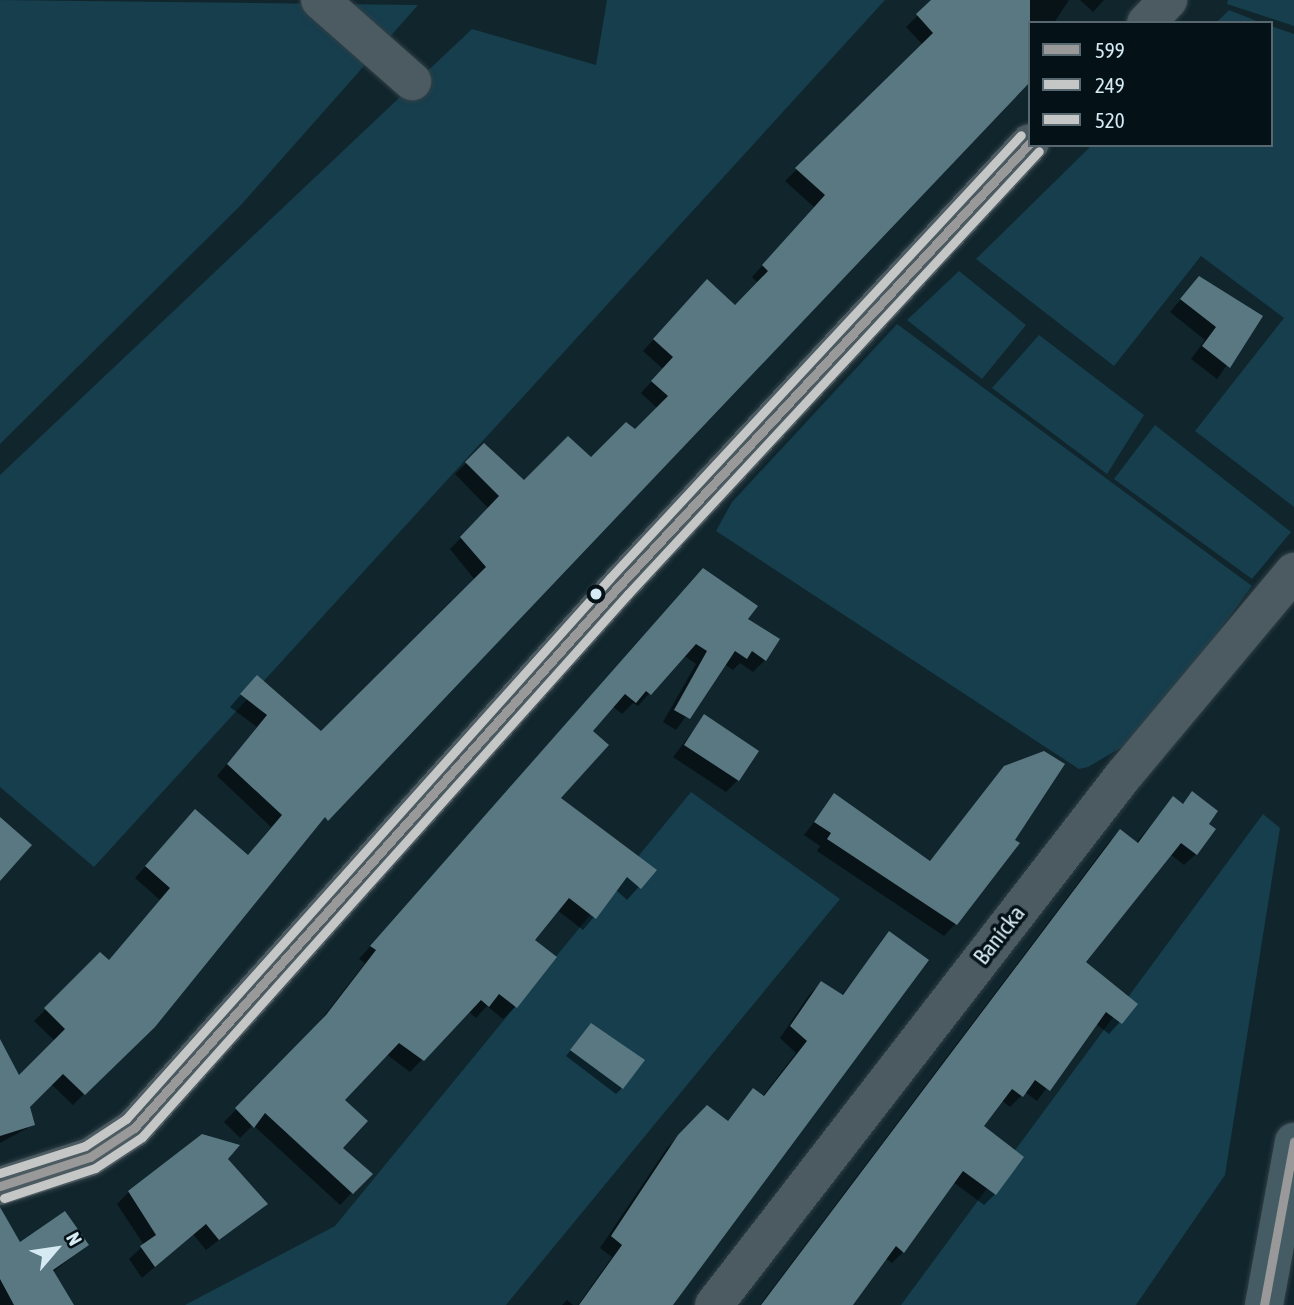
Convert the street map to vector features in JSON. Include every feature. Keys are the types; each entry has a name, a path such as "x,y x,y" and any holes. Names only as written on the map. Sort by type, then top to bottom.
{"main road":[{"path":"1264,1305 1294,1142"}],"street":[{"path":"320,0 412,81"},
{"path":"1148,21 1168,0"},
{"path":"0,1186 90,1157 134,1128 611,595 1028,145"},
{"name":"Banícka","path":"714,1305 1116,785 1294,572"}],"shaded area":[{"path":"0,0 418,5 241,205 0,444"},
{"path":"607,0 885,0 94,867 0,787 0,475 472,29 596,65"},
{"path":"1228,0 1294,0 1294,26 1227,4"},
{"path":"1229,10 1257,21 1218,21"},
{"path":"1273,27 1294,34 1294,507 1195,431 1284,318 1201,256 1114,366 976,259 1090,147 1273,147"},
{"path":"959,271 1026,325 982,379 907,320"},
{"path":"897,324 1252,586 1141,736 1088,767 1079,769 716,531 732,502"},
{"path":"1039,335 1144,415 1107,474 992,388"},
{"path":"1155,425 1291,532 1252,579 1114,479"},
{"path":"691,792 840,899 506,1305 185,1305 335,1226"},
{"path":"1263,814 1280,828 1225,1175 1136,1305 901,1305"}],"building":[{"path":"931,0 1030,0 1028,84 328,821 325,817 155,1027 85,1095 63,1074 30,1107 35,1125 0,1136 0,1039 19,1075 65,1029 44,1008 100,952 109,960 170,888 145,866 195,809 248,855 282,815 227,764 267,715 240,694 257,675 321,731 486,567 460,537 499,496 465,462 484,443 524,480 568,436 591,457 626,422 635,429 668,396 651,381 673,357 653,339 707,279 735,305 768,271 762,265 825,195 795,168 933,33 916,14"},
{"path":"1199,276 1263,316 1230,368 1202,346 1216,327 1180,299"},
{"path":"703,568 758,606 748,619 780,639 766,661 752,651 747,659 735,651 690,719 674,710 707,651 696,644 651,695 646,691 636,703 625,694 593,731 609,745 561,798 657,870 641,889 627,877 596,919 569,898 535,940 557,957 517,1008 499,994 489,1007 481,1000 424,1061 399,1043 345,1100 368,1121 343,1148 373,1174 353,1194 265,1113 254,1128 235,1108 326,1015 376,950 370,946"},
{"path":"704,714 759,751 739,781 684,745"},
{"path":"1044,751 1065,764 1015,840 1020,843 957,925 827,839 831,833 814,822 834,793 930,861 1004,766"},
{"path":"1192,791 1218,811 1209,824 1216,829 1197,855 1181,843 1086,962 1138,1004 1122,1024 1106,1012 1050,1091 1035,1080 1023,1097 1012,1089 984,1126 1024,1157 996,1195 963,1171 904,1253 896,1246 853,1305 761,1305 1120,829 1138,843 1173,796 1183,804"},
{"path":"0,817 32,845 0,881"},
{"path":"889,931 929,960 673,1305 579,1305 622,1245 611,1236 678,1135 707,1105 728,1121 753,1088 764,1096 807,1041 790,1026 821,981 843,995"},
{"path":"591,1023 645,1060 623,1089 570,1050"},
{"path":"202,1134 240,1145 228,1159 268,1204 219,1240 206,1224 155,1267 140,1246 156,1235 128,1191"},
{"path":"0,1207 20,1242 65,1211 89,1245 53,1270 74,1305 14,1305 0,1279"}],"transit line":[{"name":"520","path":"0,1173 85,1146 126,1119 610,578 1021,135"},
{"name":"599","path":"0,1186 90,1157 134,1128 619,586 1028,145"},
{"name":"249","path":"4,1198 95,1168 142,1137 628,594 1039,151"},
{"name":"599","path":"1264,1305 1294,1142"}]}
